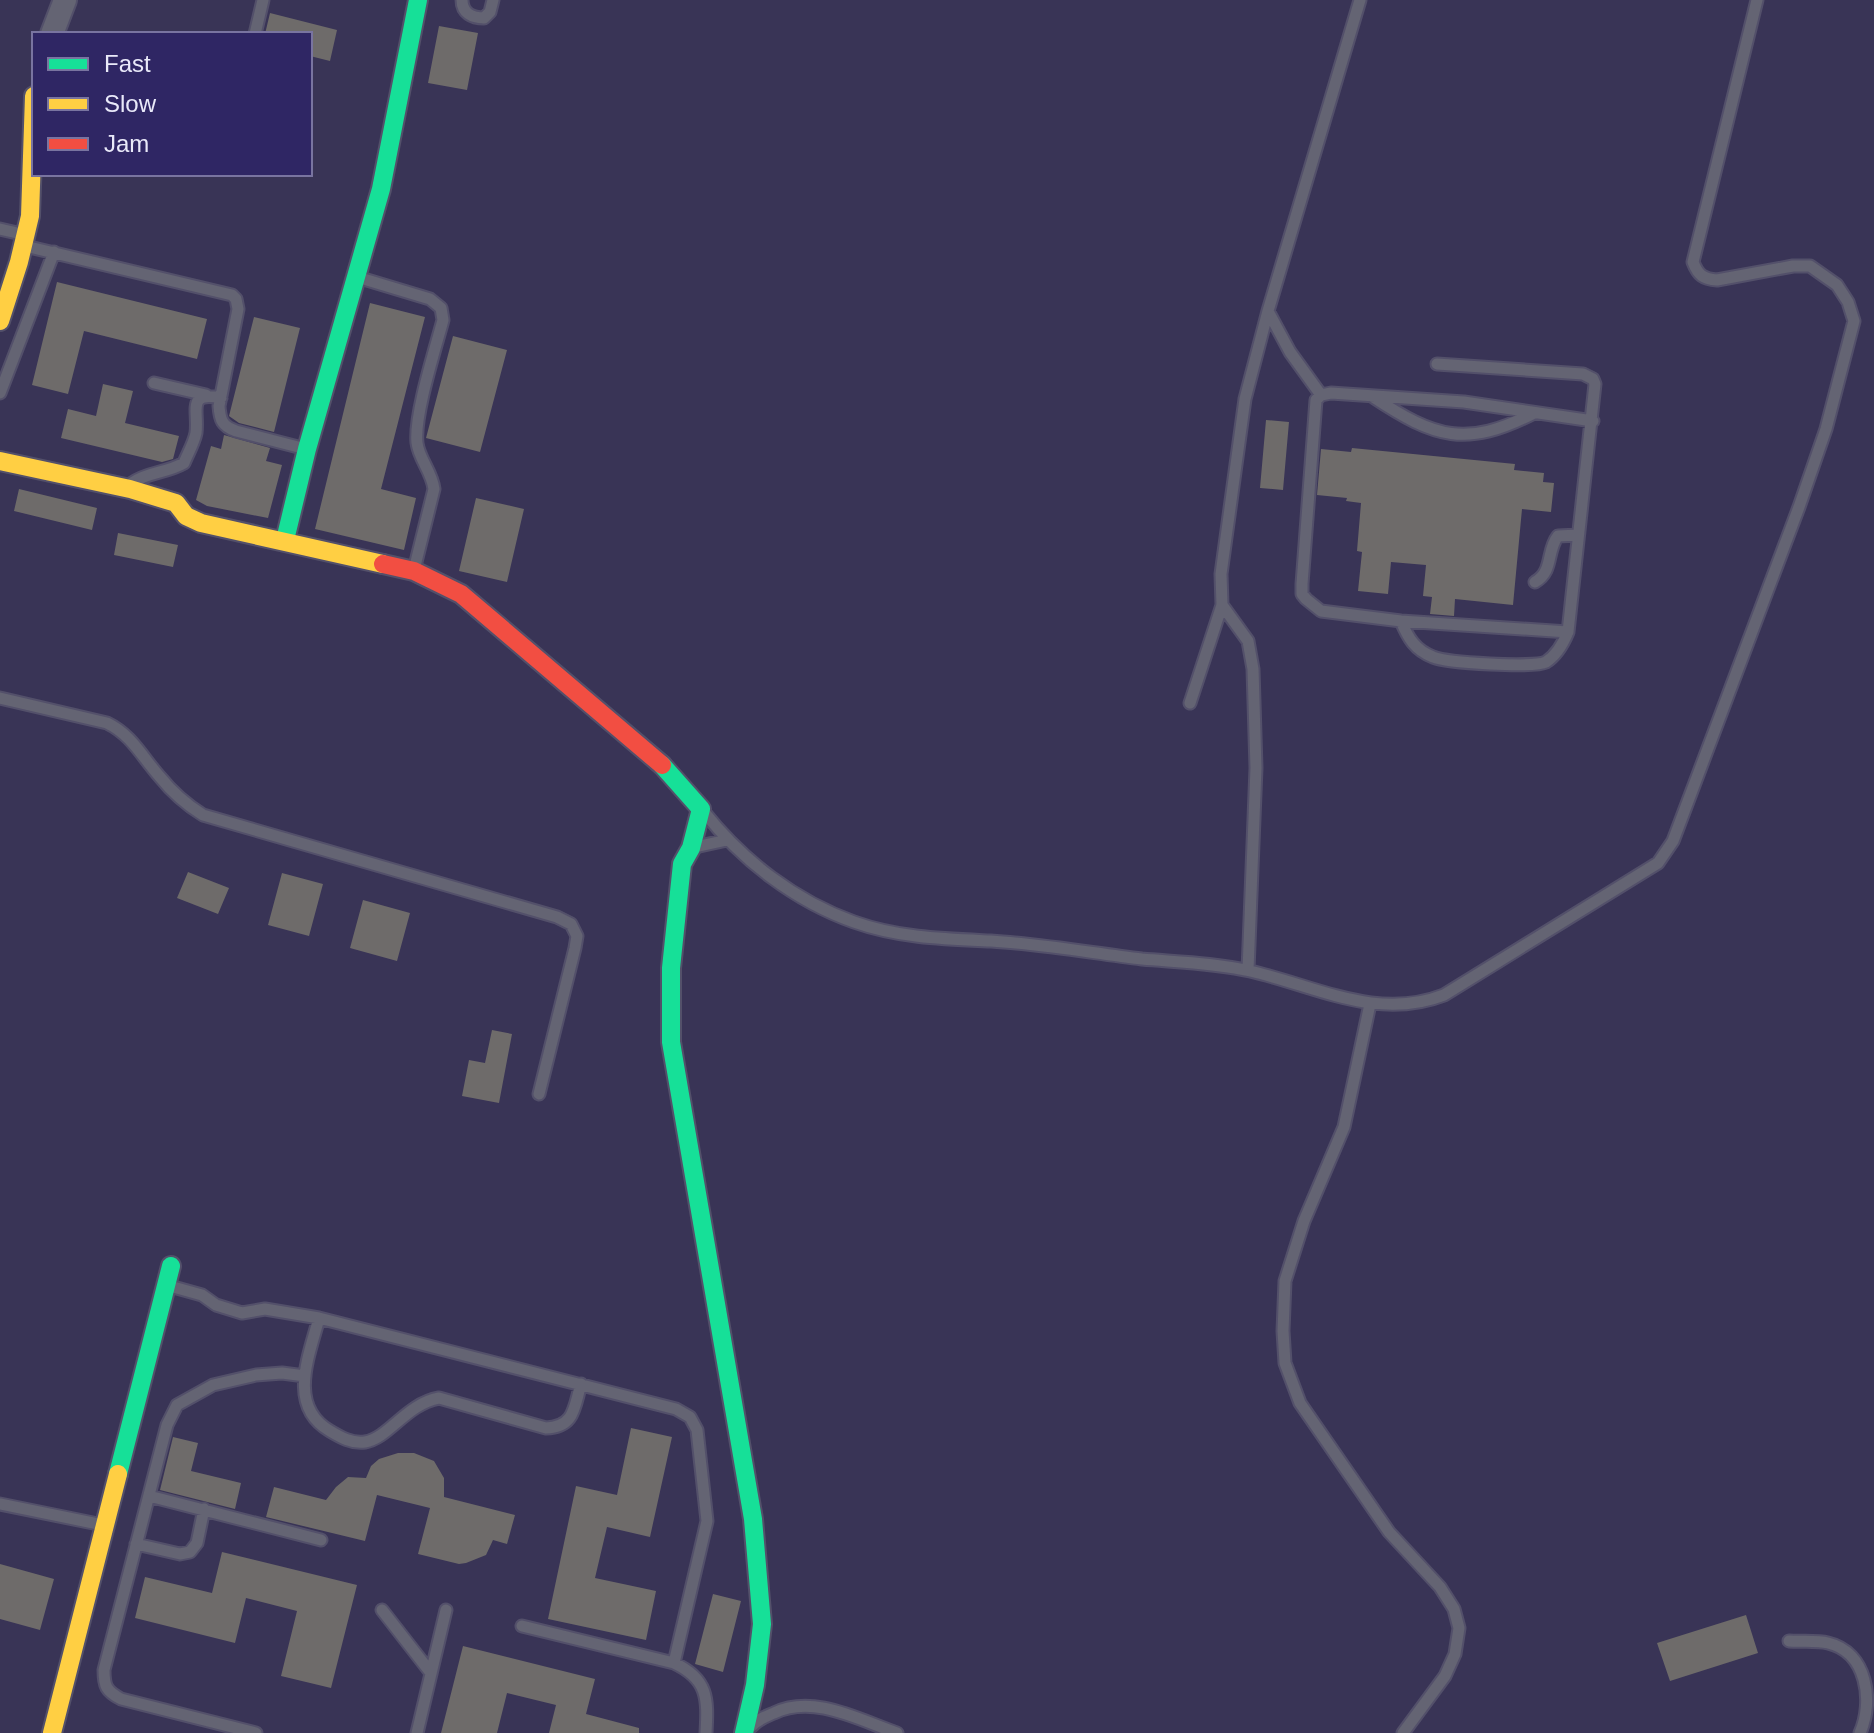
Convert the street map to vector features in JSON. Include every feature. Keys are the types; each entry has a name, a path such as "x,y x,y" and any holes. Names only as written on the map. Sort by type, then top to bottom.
{"street":[{"path":"53,32 65,0"},
{"path":"285,540 307,449 381,189 418,0"},
{"path":"0,321 25,240 32,202 32,107"},
{"path":"0,461 130,489 176,503 186,516 201,523 414,571 461,594 661,764 701,809 691,848 682,864 671,968 671,1042 753,1519 762,1624 755,1685 745,1733"},
{"path":"52,1733 171,1266"}],"lane":[{"path":"255,32 263,0"},
{"path":"462,0 467,13 484,18 490,12 493,0"},
{"path":"1190,703 1222,605 1221,574 1245,399 1360,0"},
{"path":"701,809 727,840 788,890 851,921 885,932 921,939 994,942 1248,970 1370,1004 1397,1007 1424,1003 1444,995 1658,863 1673,841 1799,507 1826,429 1854,321 1848,302 1837,285 1810,266 1708,280 1697,273 1693,262 1757,0"},
{"path":"0,229 54,252 232,295 238,309 221,398 221,421 226,427 307,449"},
{"path":"0,393 54,252"},
{"path":"356,276 430,299 441,308 443,320 417,427 417,446 433,477 434,489 414,571"},
{"path":"1268,311 1290,352 1321,395"},
{"path":"1401,621 1409,641 1435,658 1529,666 1545,662 1560,649 1568,632 1593,421 1596,390 1593,379 1588,376 1437,364"},
{"path":"154,383 221,398"},
{"path":"1568,632 1401,621 1321,611 1302,594 1316,400 1321,395 1331,393 1464,402 1593,421"},
{"path":"130,489 132,482 143,476 161,473 184,463 196,435 195,406 199,398 207,395"},
{"path":"1372,396 1421,425 1450,434 1482,435 1535,413"},
{"path":"1535,582 1544,577 1549,567 1552,544 1558,536 1578,535"},
{"path":"1222,605 1248,641 1253,669 1256,768 1248,970"},
{"path":"0,698 107,723 122,730 160,778 203,815 498,899 571,924 577,936 575,948 539,1094"},
{"path":"691,848 727,840"},
{"path":"1370,1004 1344,1127 1304,1221 1285,1281 1283,1331 1285,1363 1300,1403 1389,1532 1440,1587 1454,1609 1459,1628 1455,1654 1445,1676 1403,1733"},
{"path":"166,1285 202,1295 216,1305 242,1313 265,1309 319,1318 676,1409 690,1417 697,1430 707,1521 674,1663"},
{"path":"319,1318 303,1396 309,1413 322,1426 345,1440 365,1442 381,1434 425,1400 439,1398 546,1428 559,1428 571,1418 581,1384"},
{"path":"256,1733 121,1699 109,1693 104,1684 104,1670 167,1425 177,1405 213,1385 231,1380 282,1373 305,1376"},
{"path":"149,1496 321,1540"},
{"path":"0,1504 104,1525"},
{"path":"136,1544 180,1554 190,1552 197,1543 204,1509"},
{"path":"382,1610 431,1673"},
{"path":"417,1733 446,1610"},
{"path":"522,1626 674,1663 690,1671 703,1685 706,1733"},
{"path":"1789,1641 1827,1643 1844,1649 1854,1658 1864,1672 1867,1701 1860,1733"},
{"path":"755,1685 764,1698 780,1710"},
{"path":"745,1733 757,1721 798,1705 820,1707 897,1733"}],"building":[{"path":"270,13 337,30 330,61 312,56 312,32 265,32"},
{"path":"439,26 478,33 467,90 428,83"},
{"path":"57,282 207,319 197,359 84,331 68,394 32,385"},
{"path":"370,303 425,317 381,489 416,498 404,550 315,529"},
{"path":"254,317 300,328 274,432 239,423 229,416"},
{"path":"453,336 507,350 480,452 426,438"},
{"path":"103,384 133,391 125,423 179,436 173,459 162,462 61,438 68,409 96,416"},
{"path":"1266,420 1289,422 1283,490 1260,488"},
{"path":"224,435 270,448 266,461 282,465 268,518 207,506 196,500 211,446 221,449"},
{"path":"1352,448 1515,464 1514,470 1544,473 1543,482 1554,483 1551,512 1522,509 1513,605 1455,599 1454,616 1430,614 1432,597 1423,596 1426,565 1391,562 1388,594 1358,591 1362,552 1357,551 1361,503 1346,501 1347,498 1317,495 1321,449 1351,452"},
{"path":"19,489 97,508 92,530 14,511"},
{"path":"476,498 524,509 507,582 459,571"},
{"path":"118,533 178,545 173,567 114,555"},
{"path":"188,872 229,888 218,914 177,898"},
{"path":"282,873 323,884 309,936 268,925"},
{"path":"363,900 410,913 397,961 350,948"},
{"path":"492,1030 512,1034 499,1103 462,1096 469,1060 485,1063"},
{"path":"631,1428 672,1437 650,1537 607,1527 595,1578 656,1591 646,1640 548,1619 576,1486 617,1495"},
{"path":"173,1437 198,1443 191,1471 241,1483 235,1509 160,1490"},
{"path":"398,1453 414,1453 434,1461 444,1478 444,1497 515,1515 507,1544 493,1540 486,1555 459,1564 418,1554 430,1508 377,1495 365,1541 266,1517 274,1487 326,1500 348,1477 366,1478 371,1466 379,1459"},
{"path":"222,1552 357,1585 331,1688 281,1676 297,1611 246,1598 235,1643 135,1618 145,1577 212,1593"},
{"path":"0,1564 54,1579 40,1630 0,1619"},
{"path":"713,1594 741,1601 723,1672 695,1664"},
{"path":"1746,1615 1758,1653 1670,1681 1657,1643"},
{"path":"463,1646 595,1679 586,1714 639,1728 639,1733 549,1733 556,1705 507,1693 497,1733 441,1733"}],"traffic: fast":[{"path":"285,540 307,449 381,189 418,0"},
{"path":"662,765 701,809 691,848 682,864 671,968 671,1042 753,1519 762,1624 755,1685 744,1733"},
{"path":"118,1474 171,1266"}],"traffic: slow":[{"path":"0,321 30,216 32,156"},
{"path":"0,461 130,489 176,503 186,516 201,523 383,564"},
{"path":"52,1733 118,1474"}],"traffic: jam":[{"path":"383,564 414,571 461,594 662,765"}]}
